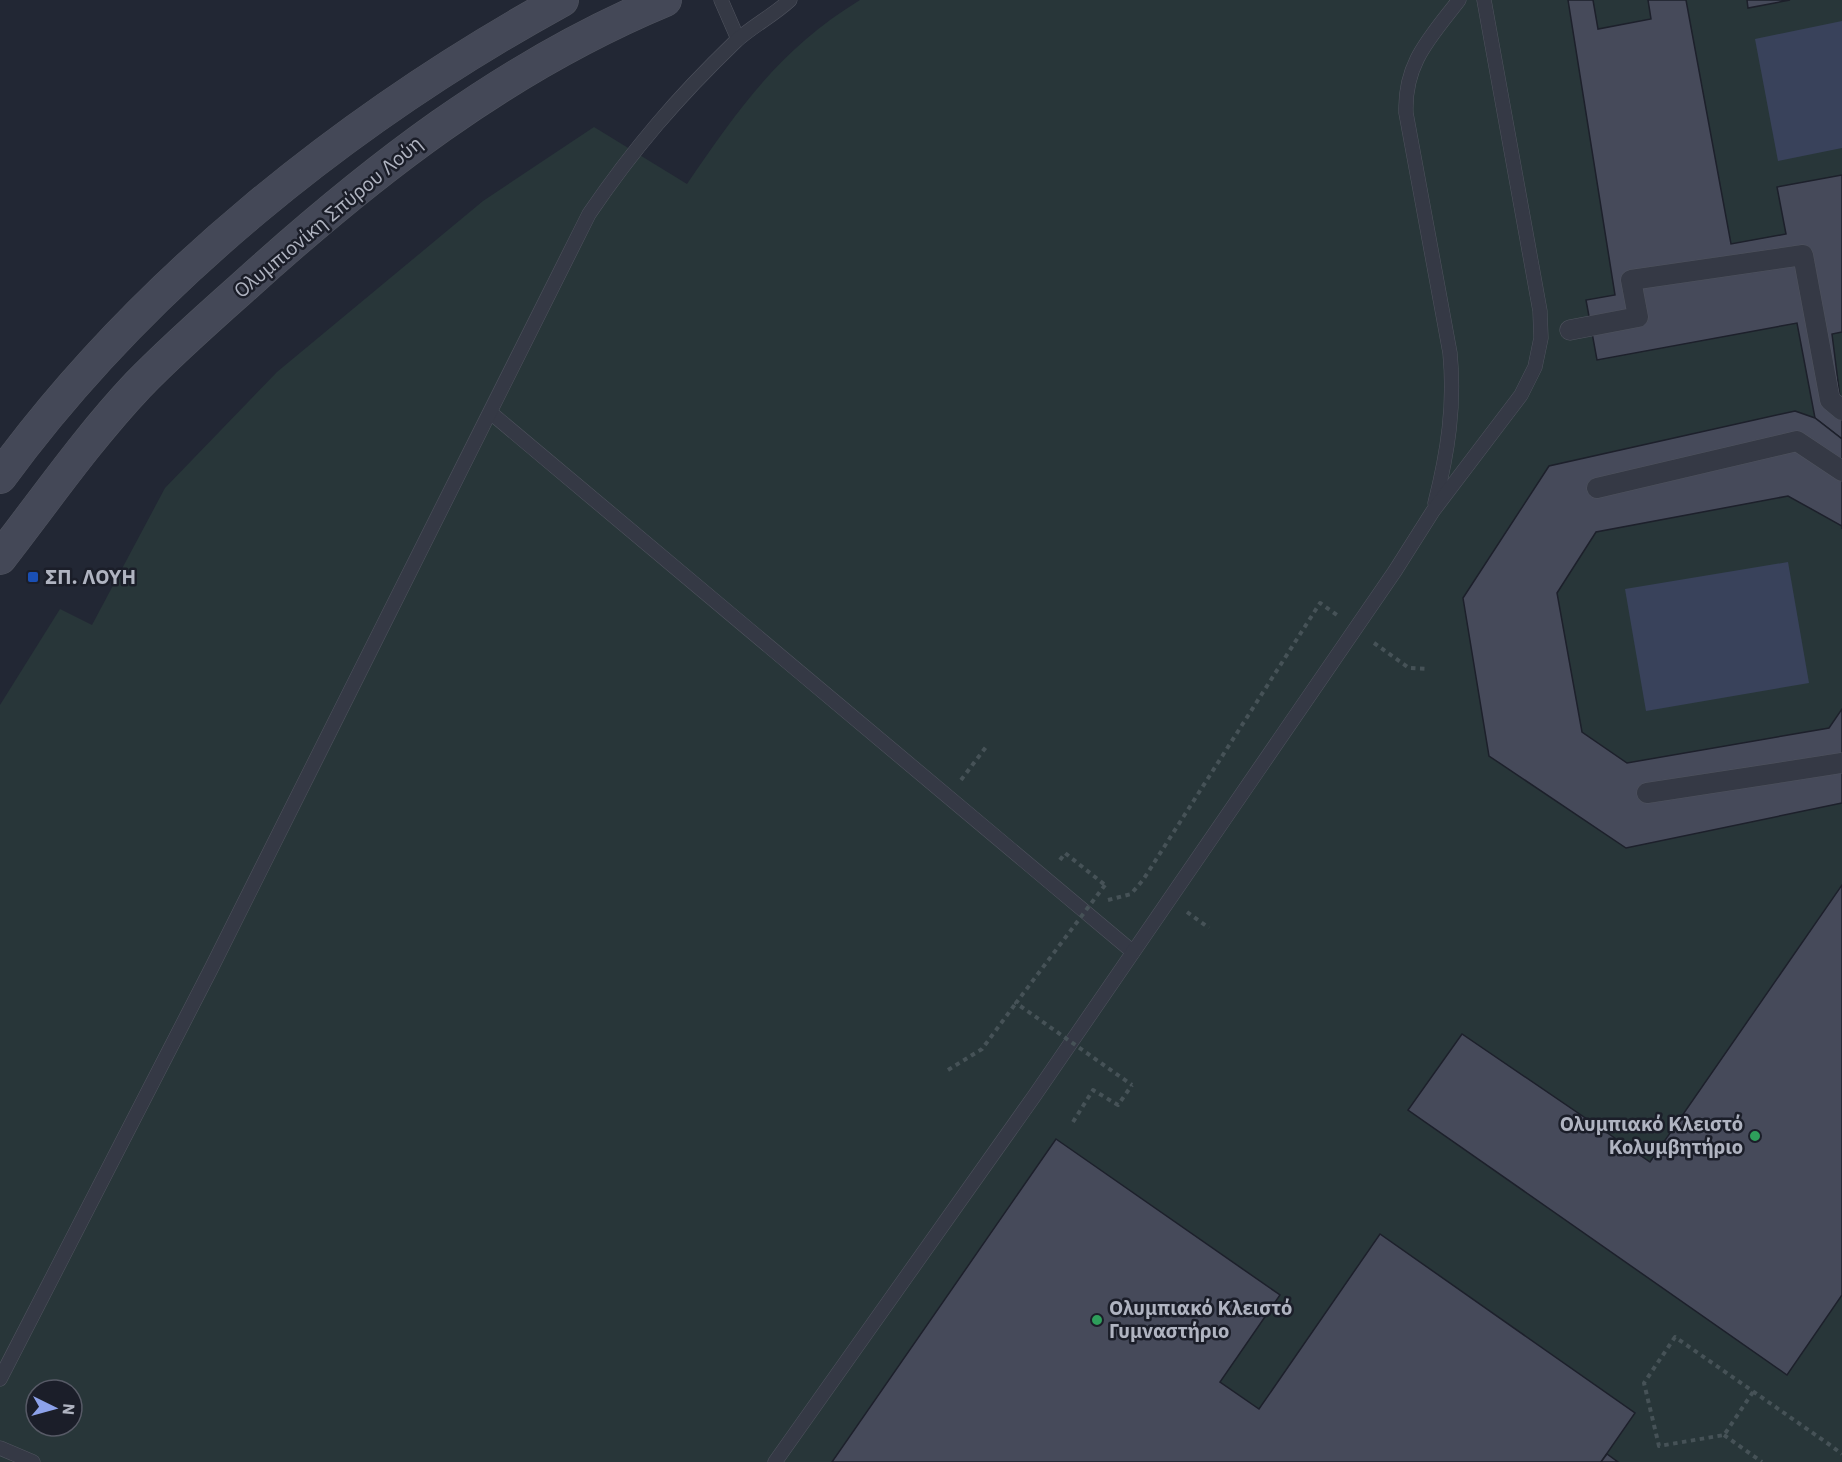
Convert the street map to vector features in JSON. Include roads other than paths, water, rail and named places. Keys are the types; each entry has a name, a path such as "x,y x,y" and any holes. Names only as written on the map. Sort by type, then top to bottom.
{"main road":[{"path":"0,477 47,416 104,352 152,303 259,208 365,123 422,83 562,0"},
{"name":"Ολυμπιονίκη Σπύρου Λούη","path":"0,558 85,448 138,385 292,241 446,120 492,89 607,24 666,0"}],"street":[{"path":"1570,330 1638,317 1631,280 1803,255 1830,400 1842,410"},
{"path":"1597,488 1797,441 1842,471"},
{"path":"1647,793 1842,763"}],"lane":[{"path":"721,0 738,39"},
{"path":"0,1379 211,969 589,214 624,163 658,120 738,39 774,15 790,0"},
{"path":"1433,511 1444,468 1454,392 1450,353 1406,113 1405,91 1410,70 1420,50 1459,0"},
{"path":"775,1462 1035,1095 1433,511 1521,395 1535,367 1541,338 1539,311 1484,0"},
{"path":"490,413 1133,952"},
{"path":"0,1448 33,1462"}],"water":[{"path":"1842,21 1842,148 1778,161 1755,39"},
{"path":"1788,562 1809,683 1646,711 1625,589"}],"place":[{"name":"ΣΠ. ΛΟΥΗ","path":"33,577"},
{"name":"Ολυμπιακό Κλειστό Κολυμβητήριο","path":"1755,1136"},
{"name":"Ολυμπιακό Κλειστό Γυμναστήριο","path":"1097,1320"}]}
